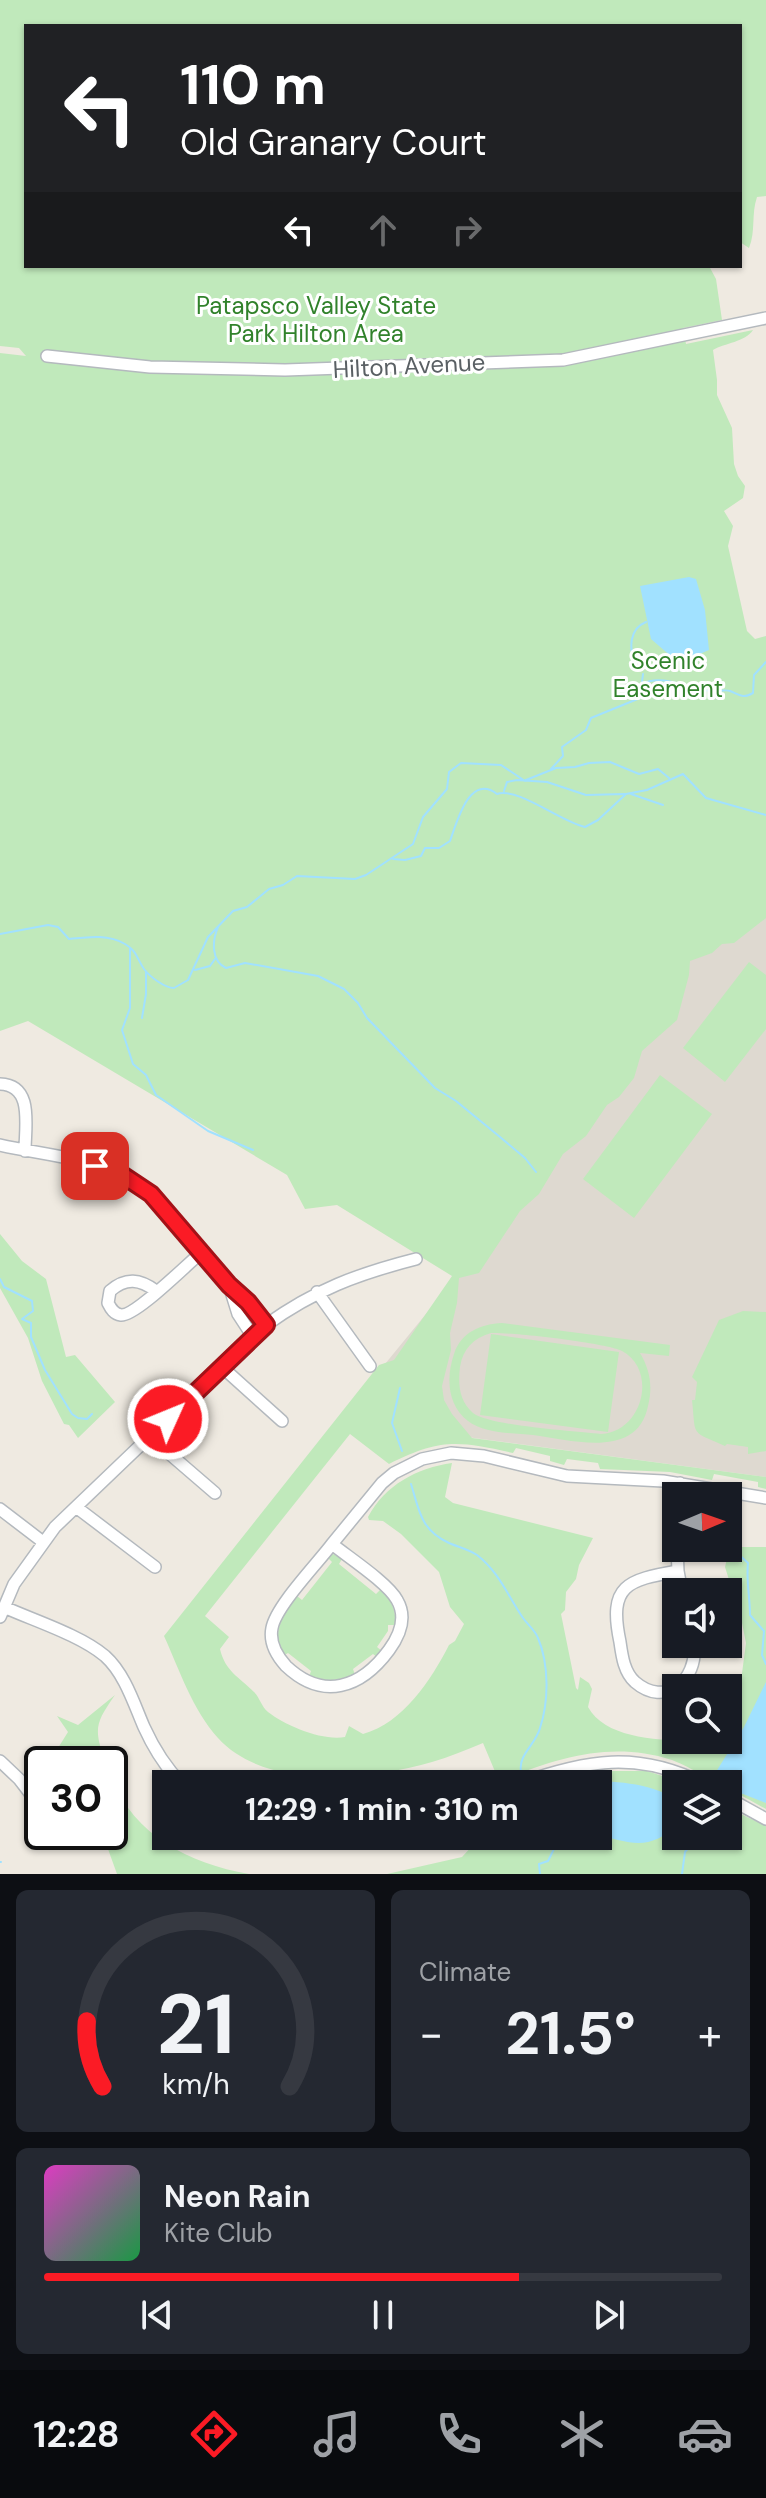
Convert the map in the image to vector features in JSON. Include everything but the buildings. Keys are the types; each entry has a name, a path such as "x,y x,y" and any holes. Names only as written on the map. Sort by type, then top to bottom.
{"street":[{"name":"Hilton Avenue","path":"47,356 150,367 285,370 563,360 766,319"},
{"path":"0,1084 15,1087 23,1096 26,1110 25,1151"},
{"path":"0,1145 111,1170 136,1183 161,1204 266,1325"},
{"path":"156,1291 201,1253"},
{"path":"169,1770 156,1751 126,1687 106,1657 77,1639 2,1612 14,1584 55,1527 266,1325 317,1292 355,1275 416,1259"},
{"path":"229,1285 238,1314 253,1337"},
{"path":"317,1292 370,1366"},
{"path":"222,1367 282,1421"},
{"path":"150,1437 215,1493"},
{"path":"332,1544 395,1596 402,1612 402,1622 395,1641 362,1679 351,1684 325,1686 301,1678 288,1668 273,1648 271,1637 275,1616 332,1544 382,1483 407,1466 437,1455 466,1453 576,1477 663,1482"},
{"path":"742,1494 766,1498"},
{"path":"76,1507 155,1567"},
{"path":"0,1509 43,1542"},
{"path":"678,1562 679,1578"},
{"path":"678,1571 636,1581 623,1592 615,1611 623,1661 631,1678 648,1690 671,1689 681,1685 694,1666 694,1658"},
{"path":"0,1761 24,1786"},
{"path":"562,1770 584,1763 631,1761 673,1770"},
{"path":"742,1806 766,1819"}],"shaded area":[{"path":"766,803 766,1477 459,1436 385,1364 457,1276 603,859"}],"green space":[{"path":"0,0 766,0 766,196 757,197 749,248 742,243 742,24 24,24 24,268 710,268 716,279 722,320 683,328 686,344 753,330 740,340 713,350 717,395 732,428 734,464 745,486 743,498 724,511 733,526 728,546 747,631 755,639 766,636 766,918 734,943 722,944 712,953 690,961 677,1020 642,1051 634,1078 619,1097 607,1105 586,1136 563,1154 539,1194 520,1211 479,1273 459,1278 450,1333 451,1350 442,1386 444,1400 452,1414 472,1438 766,1477 766,1489 758,1487 758,1482 714,1474 712,1480 670,1472 600,1469 598,1463 567,1459 564,1465 550,1461 550,1456 516,1448 513,1453 463,1444 437,1446 389,1464 350,1434 205,1616 229,1637 220,1649 229,1668 254,1692 268,1712 284,1722 315,1735 336,1738 345,1737 349,1726 363,1734 391,1720 424,1686 464,1624 450,1607 439,1572 401,1534 383,1521 369,1520 368,1517 383,1496 403,1480 426,1469 452,1463 445,1497 453,1503 593,1538 579,1565 576,1579 566,1592 565,1610 561,1614 576,1688 578,1690 580,1677 589,1683 592,1689 588,1707 599,1720 632,1735 662,1739 662,1754 742,1754 742,1674 746,1643 742,1623 742,1578 728,1578 725,1567 726,1562 742,1562 742,1547 766,1547 766,1809 742,1796 742,1770 693,1770 672,1760 626,1752 583,1755 530,1770 494,1770 483,1743 432,1762 396,1770 275,1770 238,1755 218,1738 187,1689 164,1636 379,1365 394,1360 452,1276 337,1205 305,1209 287,1175 28,1021 0,1031 0,353 26,356 19,348 0,346"},
{"path":"749,962 766,975 766,1029 725,1082 683,1048"},
{"path":"660,1075 712,1114 634,1218 583,1179"},
{"path":"0,1234 22,1261 46,1279 66,1357 75,1355 115,1402 78,1438 69,1425 64,1424 42,1381 28,1338 0,1288"},
{"path":"743,1311 766,1312 766,1451 748,1454 748,1447 725,1446 700,1434 695,1427 692,1400 695,1400 697,1382 692,1377 719,1320"},
{"path":"494,1324 670,1345 669,1356 640,1353 650,1378 648,1406 642,1423 631,1434 601,1443 491,1431 468,1421 456,1407 450,1390 454,1354 467,1335 479,1327","holes":["491,1333 537,1336 622,1351 633,1360 640,1372 641,1399 636,1412 615,1431 601,1434 514,1425 482,1418 465,1403 460,1392 459,1373 466,1350 474,1341"]},
{"path":"491,1334 619,1352 608,1432 480,1415"},
{"path":"333,1554 342,1559 339,1564 376,1594 381,1589 388,1597 395,1615 395,1625 388,1625 388,1631 377,1647 382,1651 377,1657 373,1654 353,1669 355,1675 326,1681 309,1677 311,1671 288,1653 283,1656 278,1632 292,1603 297,1596 302,1600 332,1562 328,1558"},
{"path":"115,1695 100,1721 100,1746 59,1746 68,1732 57,1716 78,1725"},
{"path":"612,1771 647,1771 662,1776 662,1850 742,1850 742,1815 766,1826 766,1874 387,1874 462,1857 468,1850 612,1850"},
{"path":"128,1807 152,1833 152,1850 179,1850 204,1862 249,1874 117,1874 108,1850 128,1850"}],"water":[{"path":"689,577 696,579 705,610 709,650 695,656 673,658 651,639 640,586"},
{"path":"766,1682 766,1803 742,1794 742,1770 717,1770 727,1754 742,1754 744,1727"},
{"path":"612,1782 662,1792 662,1836 640,1843 612,1838"}],"waterway":[{"path":"635,663 633,634 646,622"},
{"path":"642,684 659,680 703,690 728,690 746,696 753,693 754,675 766,662"},
{"path":"654,670 660,664"},
{"path":"551,769 563,756 562,747 586,730 591,718 640,698 643,674"},
{"path":"526,780 556,768 610,762 639,774 658,769 669,778"},
{"path":"0,934 48,925 58,927 69,939 112,939 132,949 154,979 174,988 188,980 208,937 233,911 247,907 269,889 297,876 355,879 413,844 423,817 447,789 449,772 461,763 501,765 525,781"},
{"path":"393,859 421,856 425,848 439,848 450,841 466,802 479,790 487,789 528,800 585,827 598,820 626,794 647,790 683,774 706,798 766,815"},
{"path":"504,791 507,782 517,780 547,782 586,795 625,794"},
{"path":"631,794 663,805"},
{"path":"218,927 214,950 221,965 226,968 245,963 318,976 344,989 367,1018 435,1088 500,1137 536,1172"},
{"path":"130,949 130,1008 122,1030 133,1064 146,1075 156,1095 208,1131 253,1150"},
{"path":"195,970 210,966 215,959"},
{"path":"142,1018 146,972"},
{"path":"0,1279 4,1287 32,1301 33,1311 22,1319 31,1323 31,1337 45,1370 72,1414 87,1419 92,1414"},
{"path":"400,1388 392,1423 402,1451"},
{"path":"411,1484 426,1525 439,1538 474,1553 485,1562 533,1630 542,1648 546,1671 545,1706 538,1734 522,1760 521,1770"},
{"path":"742,1558 748,1563 750,1615 764,1631 762,1655 766,1664"},
{"path":"540,1874 539,1864 548,1861 554,1850"},
{"path":"682,1874 687,1850"}],"route":[{"path":"95,1166 124,1176 151,1194 266,1325 168,1419"}],"park label":[{"name":"Patapsco Valley State Park Hilton Area","path":"316,320"},
{"name":"Scenic Easement","path":"668,675"}]}
